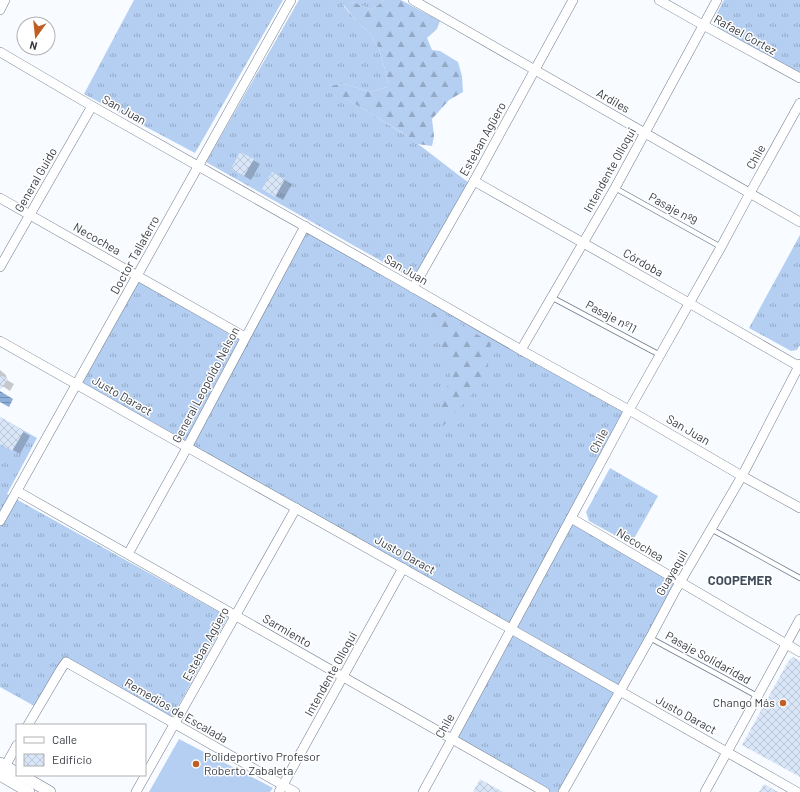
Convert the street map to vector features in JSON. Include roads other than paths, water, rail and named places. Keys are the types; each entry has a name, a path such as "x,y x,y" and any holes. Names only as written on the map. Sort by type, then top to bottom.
{"street":[{"path":"0,10 5,0"},
{"name":"Doctor Tallaferro","path":"0,522 197,165 291,0"},
{"name":"Ardiles","path":"413,0 429,4 535,70 800,222"},
{"name":"Esteban Agüero","path":"413,288 474,181 573,0"},
{"name":"Rafael Cortez","path":"659,0 800,78"},
{"name":"Intendente Olloqui","path":"521,350 614,188 717,0"},
{"name":"San Juan","path":"0,52 92,106 800,508"},
{"name":"Chile","path":"423,792 629,410 800,103"},
{"name":"General Guido","path":"0,267 92,106"},
{"name":"Córdoba","path":"474,181 800,366"},
{"name":"Necochea","path":"0,198 245,337"},
{"name":"General Leopoldo Nelson","path":"128,554 305,226"},
{"name":"Justo Daract","path":"0,340 797,792"},
{"name":"Guayaquil","path":"563,792 680,582 742,476 800,366"},
{"name":"Sarmiento","path":"17,491 545,792"},
{"name":"Esteban Agüero","path":"146,774 296,508"},
{"name":"Necochea","path":"571,518 800,652"},
{"name":"Intendente Olloqui","path":"281,789 403,568"},
{"path":"704,792 800,619"},
{"name":"Remedios de Escalada","path":"29,724 66,662 175,723 281,789 295,792"},
{"path":"1,771 16,747"},
{"path":"1,771 16,773"},
{"path":"1,771 30,792"},
{"path":"23,776 50,792"},
{"name":"Esteban Agüero","path":"136,792 145,776"}],"lane":[{"name":"Pasaje nº9","path":"614,188 721,247"},
{"name":"Pasaje nº11","path":"551,297 660,355"},
{"path":"711,528 800,578"},
{"name":"Pasaje Solidaridad","path":"650,638 757,696"}],"place":[{"name":"Chango Más","path":"783,703"},
{"name":"Polideportivo Profesor Roberto Zabaleta","path":"196,764"}],"district":[{"name":"COOPEMER","path":"740,580"}]}
